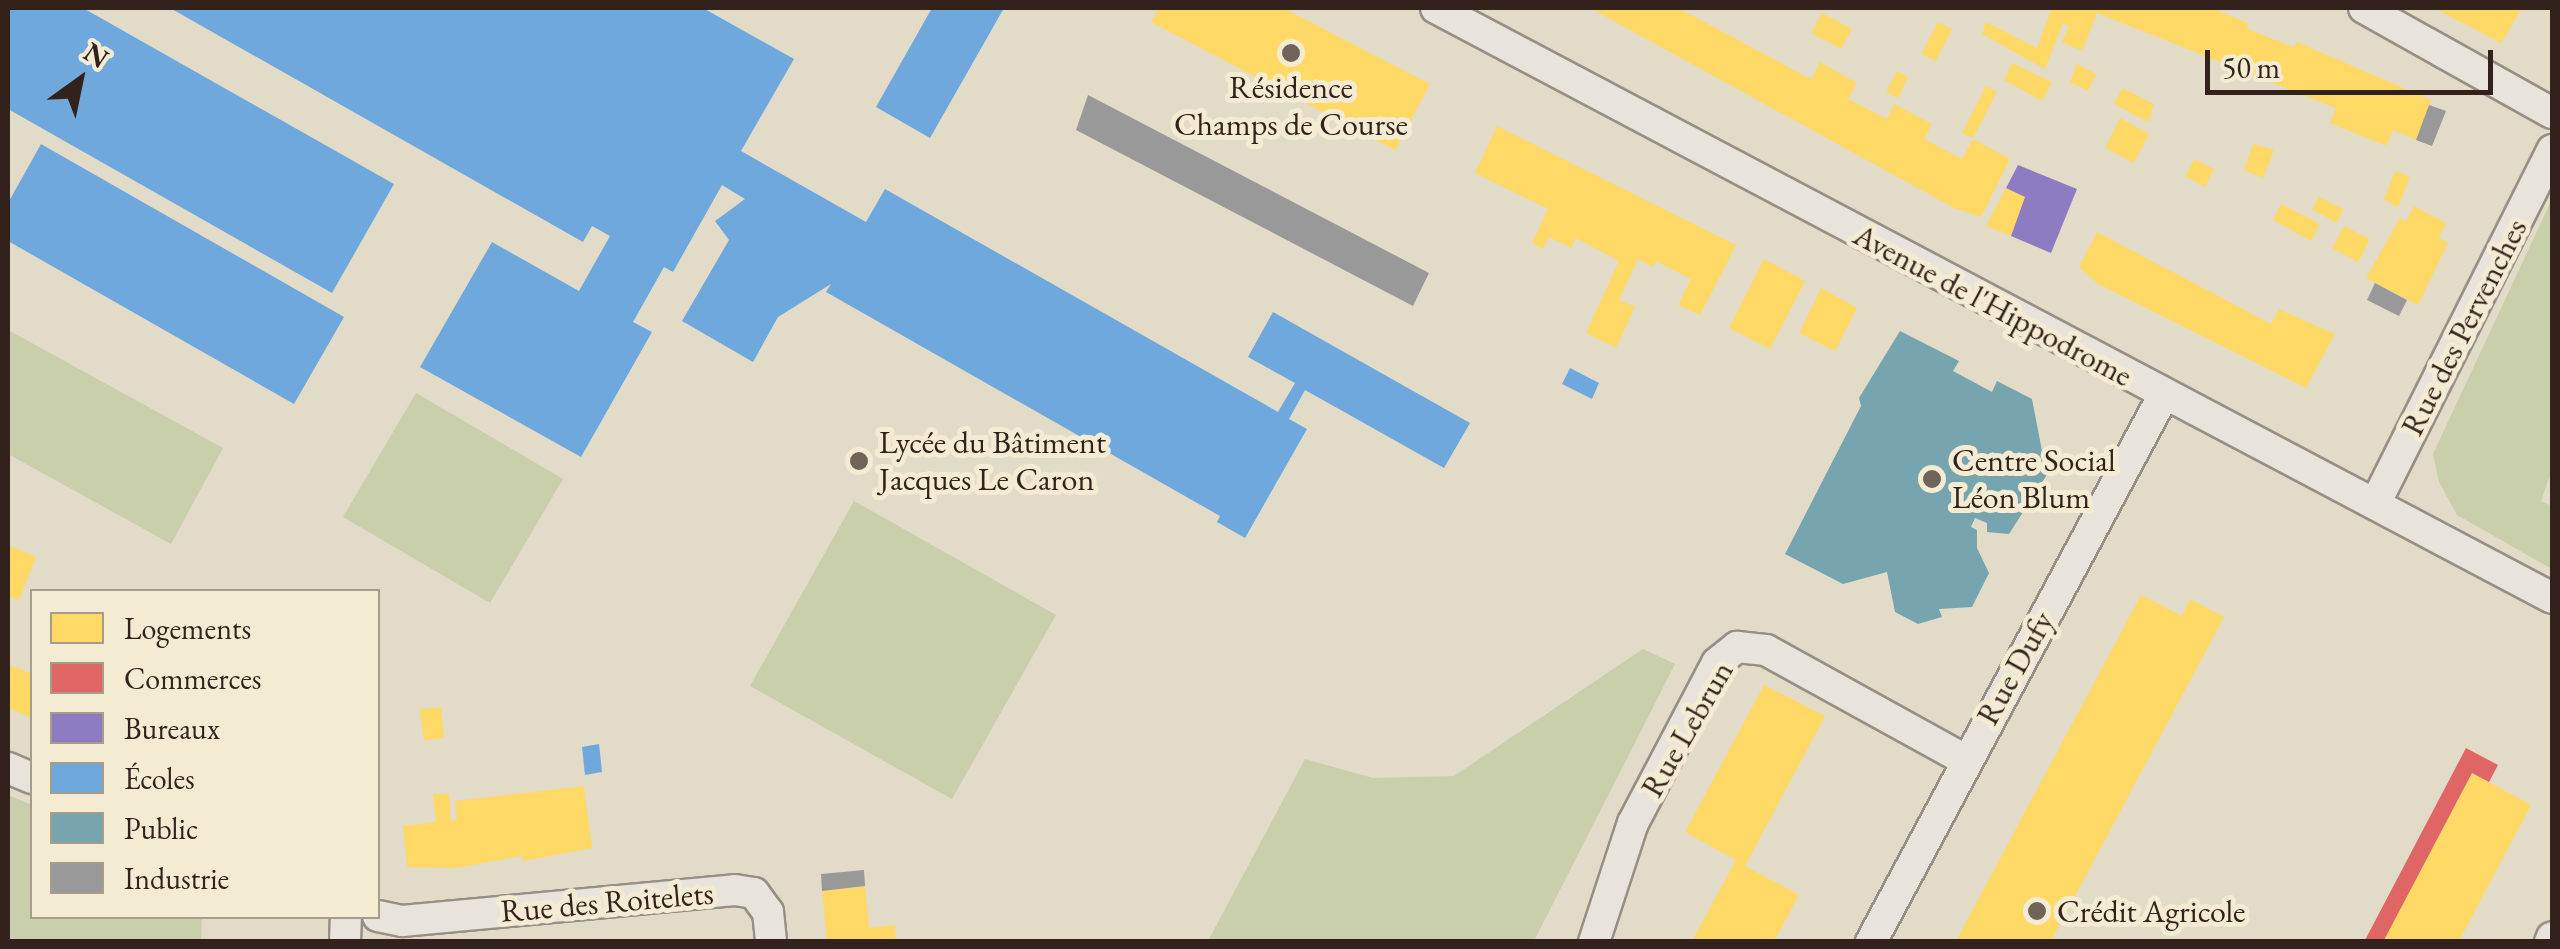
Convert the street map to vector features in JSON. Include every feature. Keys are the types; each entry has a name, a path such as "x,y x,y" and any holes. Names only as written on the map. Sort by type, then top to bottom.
{"street":[{"name":"Avenue de l'Hippodrome","path":"1436,8 2552,598"},
{"path":"2364,8 2552,113"},
{"name":"Rue des Pervenches","path":"2375,504 2552,150"},
{"name":"Rue Dufy","path":"1871,942 1965,760 2164,396"},
{"name":"Rue Lebrun","path":"1594,942 1633,823 1718,663 1736,647 1766,650 1965,760"},
{"name":"Rue des Roitelets","path":"380,916 402,920 735,890 754,894 769,927"}],"green space":[{"path":"2552,199 2552,469 2541,501 2552,506 2552,569 2457,515 2439,482 2433,454"},
{"path":"8,330 223,448 171,544 8,454"},
{"path":"416,393 563,479 490,603 343,517"},
{"path":"854,501 1056,615 952,799 750,686"},
{"path":"1643,649 1675,664 1534,941 1208,941 1305,759 1373,778 1454,776"},
{"path":"8,795 30,804 30,919 202,919 201,941 8,941"}],"building: Logements":[{"name":"Résidence Champs de Course","path":"1159,8 1283,8 1430,84 1395,150 1151,22"},
{"path":"1590,8 1678,8 1811,79 1820,62 1857,83 1848,99 1887,119 1894,104 1932,124 1924,139 1962,159 1973,139 2010,159 1981,217 1954,208"},
{"path":"2044,8 2216,10 2248,23 2247,29 2294,47 2297,42 2431,100 2416,140 2393,130 2386,146 2330,123 2336,108 2097,13 2082,51 2062,42 2069,26 2063,23 2045,69 1982,34 1986,22 2037,48 2051,10"},
{"path":"2434,8 2522,8 2501,43"},
{"path":"1822,13 1852,29 1841,49 1811,33"},
{"path":"1938,22 1952,29 1936,61 1921,54"},
{"path":"2012,63 2052,82 2042,101 2004,80"},
{"path":"2077,64 2096,74 2088,91 2070,82"},
{"path":"1897,71 1908,77 1898,98 1886,92"},
{"path":"1986,86 1997,92 1973,138 1962,133"},
{"path":"2122,88 2154,104 2148,122 2114,104"},
{"path":"2120,118 2149,134 2134,163 2105,148"},
{"path":"1497,126 1736,245 1700,315 1678,305 1691,279 1656,261 1653,267 1638,259 1619,300 1635,307 1616,348 1586,333 1619,261 1576,238 1571,248 1549,237 1543,249 1532,243 1548,209 1475,173"},
{"path":"2253,144 2274,150 2263,178 2244,170"},
{"path":"2195,159 2214,169 2205,187 2185,176"},
{"path":"2395,171 2410,177 2398,207 2384,200"},
{"path":"2006,188 2025,197 2011,236 1986,226"},
{"path":"2319,197 2343,209 2337,223 2312,209"},
{"path":"2281,204 2320,224 2311,241 2273,220"},
{"path":"2414,206 2446,223 2439,238 2448,243 2418,305 2366,278 2400,218 2406,221"},
{"path":"2344,226 2370,239 2358,262 2332,248"},
{"path":"2097,232 2271,324 2279,309 2335,334 2306,388 2098,284 2079,267"},
{"path":"1764,259 1805,281 1770,349 1729,328"},
{"path":"1821,288 1857,308 1835,351 1799,333"},
{"path":"8,545 36,557 19,600 8,596"},
{"path":"2141,595 2182,616 2190,599 2224,617 2051,941 1956,941"},
{"path":"8,664 30,673 30,717 8,708"},
{"path":"1764,685 1825,716 1745,866 1799,895 1774,941 1692,941 1736,860 1685,832"},
{"path":"441,707 444,738 424,740 420,709"},
{"path":"2472,773 2531,805 2459,941 2383,941"},
{"path":"584,786 592,848 456,868 407,867 403,826 436,822 433,794 449,794 451,821 457,820 455,801"},
{"path":"865,886 869,928 895,925 896,941 827,941 822,891"}],"building: Commerces":[{"path":"2466,748 2498,765 2489,782 2472,773 2383,942 2364,942"}],"building: Bureaux":[{"path":"2018,165 2077,189 2051,253 2011,236 2025,197 2006,188"}],"building: Écoles":[{"path":"8,8 83,8 394,184 332,293 8,109"},
{"path":"170,8 703,8 794,59 741,151 866,222 885,189 1278,412 1295,383 1248,357 1273,312 1470,423 1444,468 1305,390 1289,419 1307,429 1245,538 1217,522 1220,516 826,292 831,284 778,317 753,362 682,321 729,240 715,221 745,199 722,185 673,272 664,267 633,322 652,332 581,457 420,367 492,242 579,291 610,236 592,226 583,242"},
{"path":"932,8 1004,8 930,138 876,107"},
{"path":"41,144 344,317 294,404 8,241 8,203"},
{"path":"1570,368 1599,383 1592,399 1562,384"},
{"path":"599,744 602,772 585,775 582,747"}],"building: Public":[{"name":"Centre Social Léon Blum","path":"1900,331 1959,361 1953,371 1992,392 1997,381 2032,399 2042,451 2053,448 2057,459 2009,534 1987,532 1987,523 1975,518 1971,527 1977,530 1977,548 1989,573 1972,607 1939,609 1942,617 1918,624 1895,612 1887,572 1843,584 1785,554 1861,406 1859,398"}],"building: Industrie":[{"path":"1088,95 1429,273 1413,306 1076,130"},
{"path":"2429,105 2446,111 2432,146 2416,140"},
{"path":"2375,283 2407,300 2399,316 2367,300"},
{"path":"864,870 865,886 822,891 821,874"}],"place":[{"name":"Résidence Champs de Course","path":"1291,53"},
{"name":"Lycée du Bâtiment Jacques Le Caron","path":"859,461"},
{"name":"Centre Social Léon Blum","path":"1932,479"},
{"name":"Crédit Agricole","path":"2037,911"}]}
